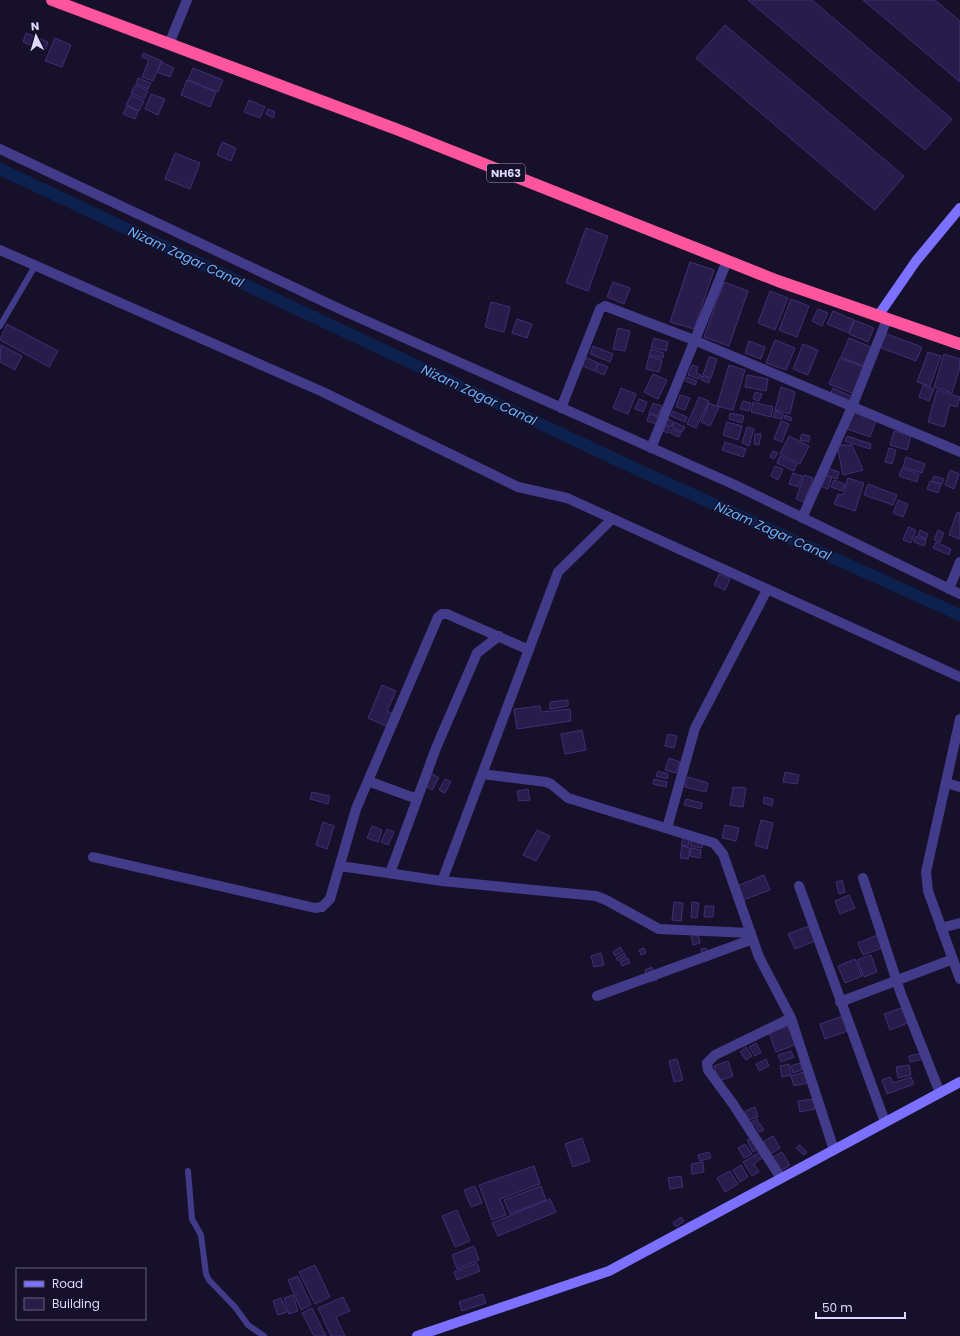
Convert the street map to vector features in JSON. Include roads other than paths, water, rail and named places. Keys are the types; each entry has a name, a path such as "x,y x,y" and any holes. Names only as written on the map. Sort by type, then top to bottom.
{"highway":[{"name":"NH63","path":"52,0 396,130 727,261 960,344"}],"street":[{"path":"169,44 187,0"},
{"path":"0,149 344,311 734,485 960,594"},
{"path":"802,518 852,408 883,317 916,261 960,208"},
{"path":"0,250 323,392 518,487 562,496 960,678"},
{"path":"651,448 727,261"},
{"path":"561,408 600,309 602,306 610,306 960,452"},
{"path":"442,881 558,572 612,519"},
{"path":"949,589 960,562"},
{"path":"667,828 695,728 767,590"},
{"path":"94,857 315,908 322,907 330,899 354,816 368,780 438,617 442,614 447,614 529,650"},
{"path":"390,873 436,748 477,652 499,636"},
{"path":"960,719 926,872 928,891 960,979"},
{"path":"482,774 546,782 551,784 568,798 714,842 719,847 723,854 760,957 791,1018 834,1150"},
{"path":"368,780 417,799"},
{"path":"946,783 960,787"},
{"path":"340,866 442,881 596,896 652,926 663,930 752,936"},
{"path":"863,878 896,980 940,1093"},
{"path":"799,886 885,1122"},
{"path":"941,928 960,923"},
{"path":"597,996 752,936"},
{"path":"840,1002 953,959"},
{"path":"781,1178 733,1104 708,1070 707,1063 715,1055 791,1018"},
{"path":"417,1336 609,1271 960,1082"}],"lane":[{"path":"0,326 35,266"},
{"path":"188,1171 192,1219 201,1235 206,1274 209,1280 235,1307 248,1325 264,1336"}],"waterway":[{"name":"Nizam Zagar Canal","path":"0,169 634,468 960,615"}]}
